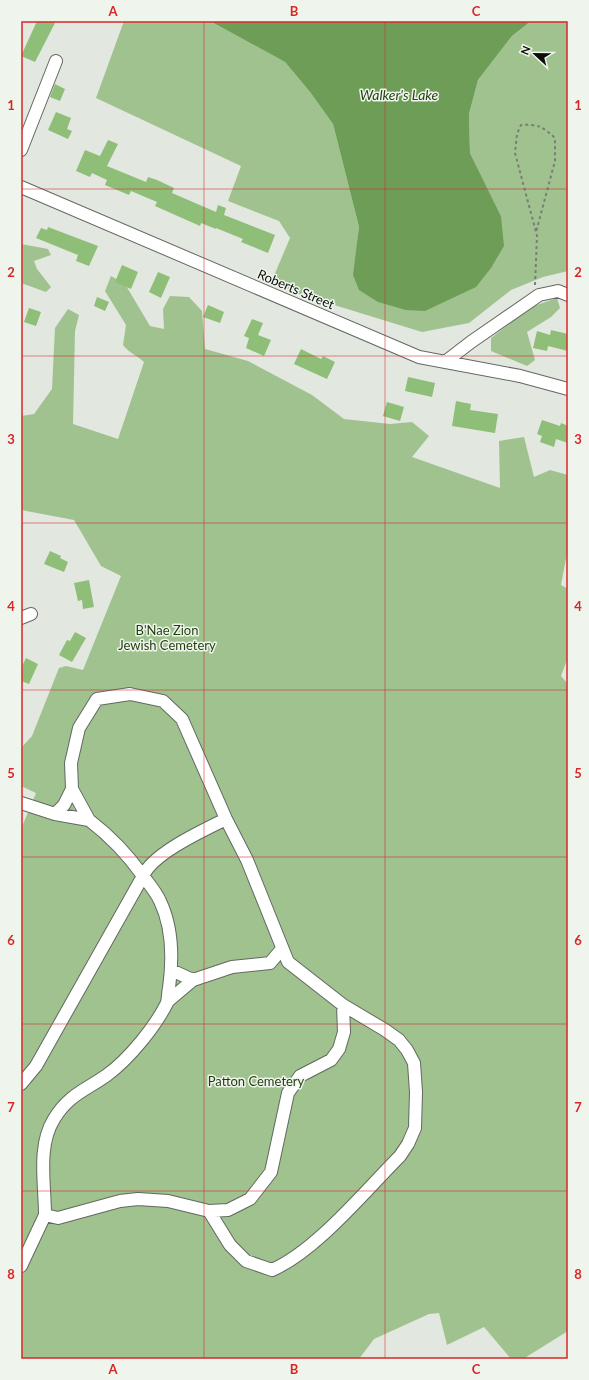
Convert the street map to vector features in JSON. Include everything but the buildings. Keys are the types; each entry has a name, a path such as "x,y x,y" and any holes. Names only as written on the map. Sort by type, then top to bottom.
{"street":[{"path":"21,150 56,61"},
{"name":"Roberts Street","path":"21,187 418,357 520,376 568,389"},
{"path":"445,362 539,295 558,291 568,295"},
{"path":"167,1002 171,970 170,934 160,901 132,860 105,832 89,820 72,789 71,762 79,728 97,699 130,694 163,701 182,719 226,819 247,860 281,950 288,962 343,1005 399,1040 408,1050 414,1063 416,1092 415,1128 408,1144 394,1162 299,1256 272,1270 246,1262 230,1245 209,1211"},
{"path":"55,814 64,804 72,789"},
{"path":"22,807 89,820"},
{"path":"21,1084 36,1066 143,876 146,868 183,840 226,819"},
{"path":"270,963 281,950"},
{"path":"21,1266 46,1215 44,1154 47,1136 53,1120 68,1100 107,1075 125,1060 150,1028 167,1002 193,980 232,966 270,963 297,969"},
{"path":"171,970 193,980"},
{"path":"46,1215 58,1218 120,1200 138,1198 168,1201 209,1211 228,1210 250,1199 271,1172 288,1093 300,1076 331,1060 339,1049 344,1032 343,1005"}],"path":[{"path":"534,299 536,232 555,161 555,138 544,128 535,124 520,125 517,134 515,153 536,232"}],"green space":[{"path":"124,21 210,21 285,62 310,92 333,124 359,227 357,247 501,216 470,153 469,114 478,80 512,36 531,21 568,21 568,271 543,277 511,290 469,323 422,332 292,292 273,278 290,238 279,221 228,201 241,166 96,98"},
{"path":"21,244 48,249 51,255 34,261 37,269 51,287 46,292 21,283"},
{"path":"111,276 125,284 150,326 164,329 163,309 170,296 189,297 202,311 205,349 248,361 312,395 344,419 390,424 412,422 429,436 412,457 500,488 499,441 524,437 534,477 550,470 568,475 568,548 561,585 568,589 568,657 561,676 568,684 568,1331 523,1359 511,1359 484,1327 447,1345 439,1313 429,1314 374,1339 359,1359 21,1359 21,829 36,793 21,786 21,748 32,736 59,668 66,666 83,670 121,576 101,566 74,520 21,510 21,416 34,414 52,389 55,328 68,309 79,315 75,331 73,424 118,439 144,362 123,345 126,325 105,291"},
{"path":"557,298 560,308 551,317 527,332 535,360 527,366 491,351 491,338 531,307"}],"water":[{"name":"Walker's Lake","path":"210,21 531,21 512,36 478,80 469,114 470,153 501,216 504,246 491,268 476,287 425,311 406,310 378,302 359,290 353,275 359,227 333,124 310,92 285,62"}],"park label":[{"name":"B'Nae Zion Jewish Cemetery","path":"167,638"},
{"name":"Patton Cemetery","path":"256,1081"}]}
